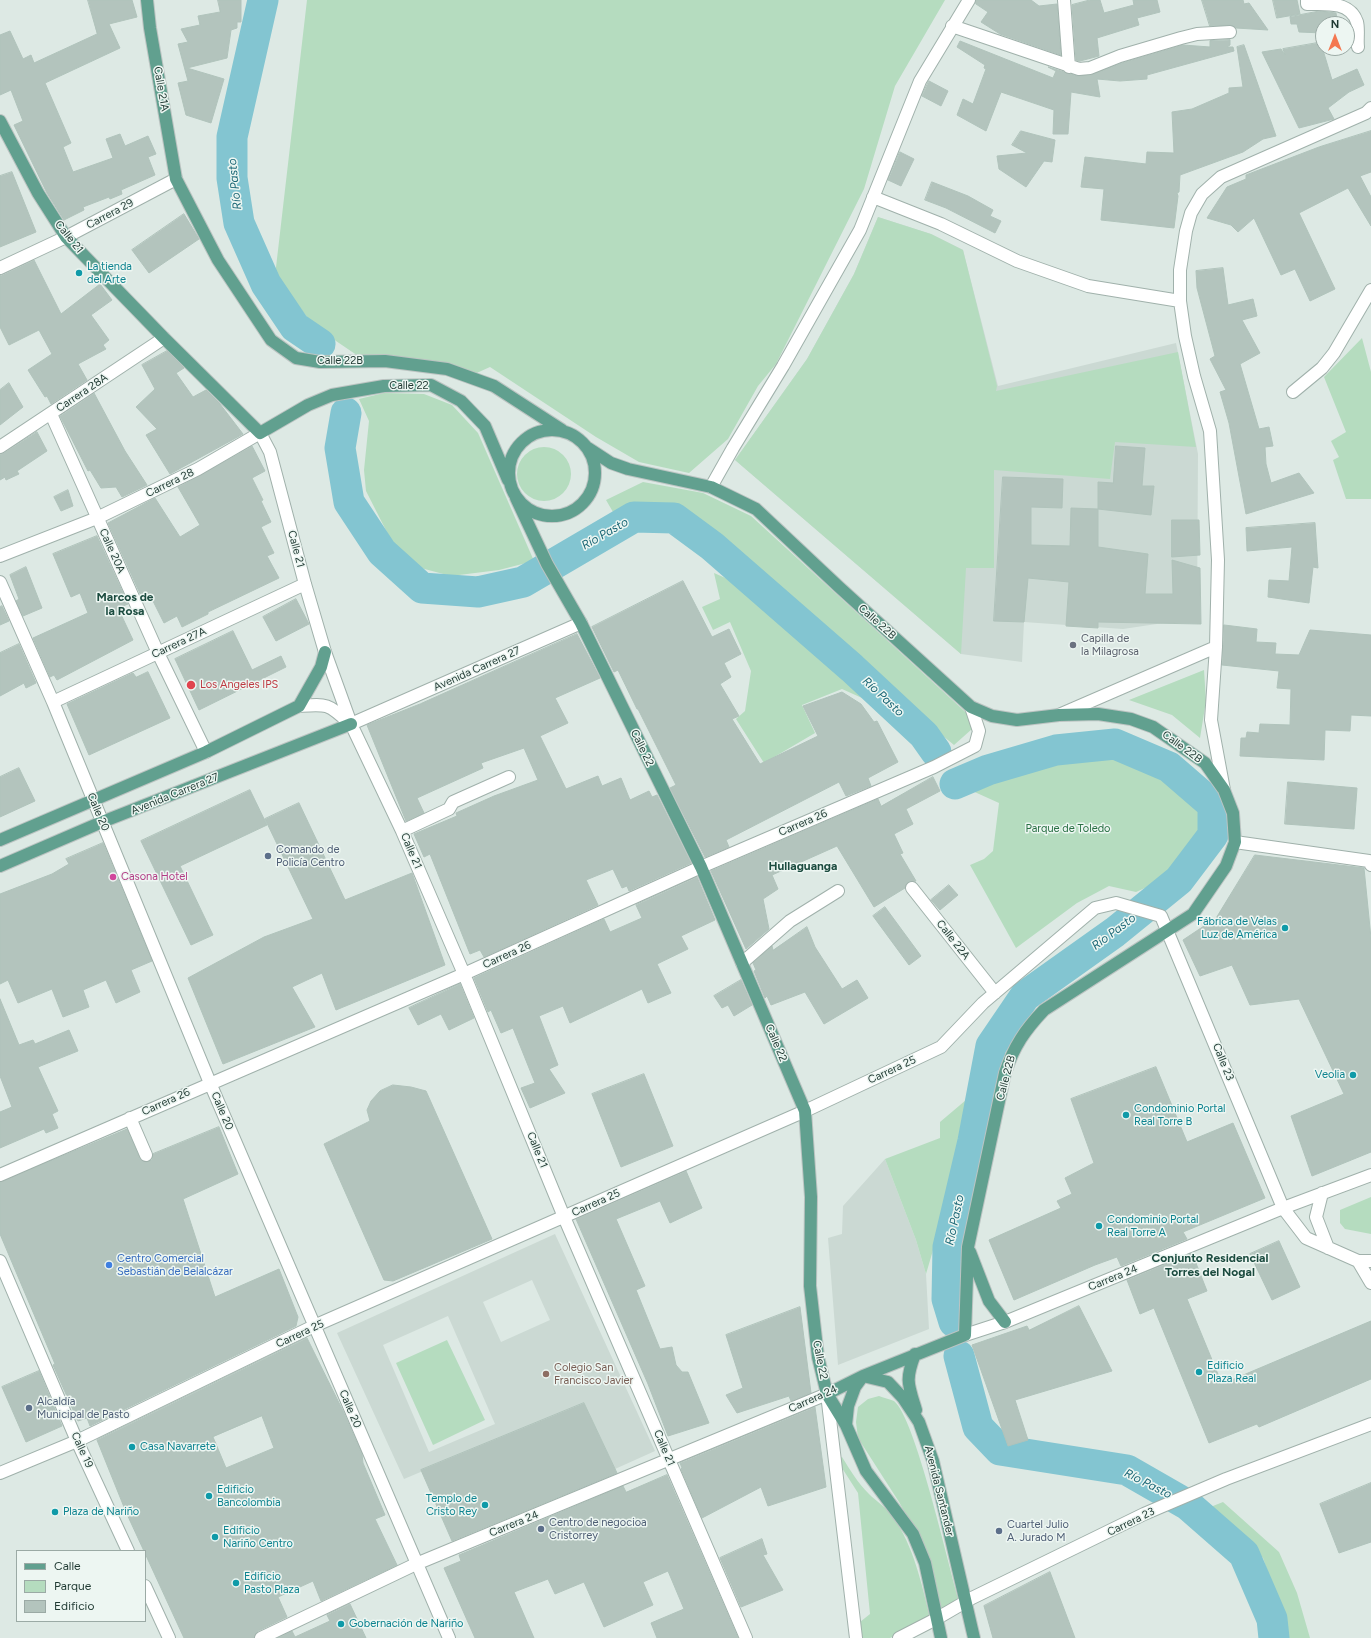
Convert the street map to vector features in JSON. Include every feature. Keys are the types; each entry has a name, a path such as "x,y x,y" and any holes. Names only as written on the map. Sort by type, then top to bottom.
{"main road":[{"name":"Calle 21A","path":"147,0 150,28 176,179"},
{"name":"Calle 21","path":"0,121 38,193 66,236 164,338 260,433"},
{"name":"Calle 22B","path":"176,179 218,260 271,340 296,358 320,362 385,361 447,369 470,376 494,386 562,430"},
{"name":"Calle 22","path":"332,395 384,386 431,385 461,401 485,426 508,480"},
{"name":"Carrera 28","path":"260,433 308,405 332,395"},
{"path":"545,429 562,430 578,437 588,448 594,462 596,477 591,492 583,504 570,513 555,516 540,515 526,509 516,498 508,480 509,463 516,447 529,435 545,429"},
{"name":"Calle 22B","path":"588,448 611,462 628,469 711,487 756,509 971,707 992,716 1018,720 1059,715 1098,714 1131,719 1153,726 1205,763 1224,790 1233,813 1235,842 1226,866 1193,914 1169,931 1044,1010 1024,1031 1011,1055 1005,1073 968,1247 962,1336"},
{"name":"Calle 22","path":"516,498 541,550 581,623 701,868 805,1111 811,1197 810,1286 818,1357 827,1394"},
{"path":"0,840 206,752 299,706 321,667 325,652"},
{"name":"Avenida Carrera 27","path":"0,866 102,822 350,724"},
{"path":"968,1247 989,1301 1005,1322"},
{"name":"Carrera 24","path":"827,1394 863,1376 962,1336"},
{"path":"915,1354 908,1373 909,1388 919,1422"},
{"path":"846,1425 848,1406 855,1387 863,1376"},
{"name":"Avenida Santander","path":"863,1376 888,1382 903,1398 919,1422 933,1461 974,1638"},
{"path":"827,1394 846,1425 866,1471 913,1534 925,1563 941,1638"}],"street":[{"path":"711,487 783,366 852,243 873,197 920,81 952,26 970,0"},
{"path":"1064,0 1069,67"},
{"path":"1307,0 1307,4 1337,4 1349,11 1357,22 1358,48"},
{"path":"952,26 1069,67 1079,69 1090,68 1120,56 1197,34 1230,32"},
{"path":"1224,790 1211,720 1216,647 1218,560 1210,430 1194,376 1185,336 1180,300 1180,270 1186,231 1191,213 1202,194 1221,177 1366,113 1371,108"},
{"name":"Carrera 29","path":"0,268 66,236 176,179"},
{"path":"873,197 941,224 1018,261 1088,286 1180,300"},
{"path":"1293,392 1322,368 1334,353 1371,290"},
{"name":"Carrera 28A","path":"0,448 164,338"},
{"name":"Calle 20A","path":"50,414 158,653 206,752"},
{"name":"Carrera 28","path":"0,556 97,518 198,469 260,433"},
{"name":"Calle 21","path":"260,433 270,452 305,584 325,652 350,724 402,831 464,974 564,1216 746,1638"},
{"name":"Calle 20","path":"0,582 53,702 210,1083 449,1638"},
{"name":"Carrera 27A","path":"53,702 305,584"},
{"name":"Avenida Carrera 27","path":"350,724 581,623"},
{"path":"1059,715 1216,647"},
{"path":"299,706 327,706 333,708 350,724"},
{"name":"Carrera 26","path":"0,1175 464,974 701,868 934,767 974,746 979,731 971,707"},
{"path":"402,831 449,809 454,802 509,777"},
{"path":"1235,842 1369,861 1371,865"},
{"name":"Calle 22A","path":"912,888 995,993"},
{"path":"742,963 790,921 838,890"},
{"name":"Carrera 25","path":"0,1474 77,1441 314,1326 805,1111 941,1047 995,993 1095,908 1116,904 1161,916"},
{"name":"Calle 23","path":"1161,916 1169,931 1283,1208 1306,1238 1358,1261"},
{"path":"130,1118 146,1154"},
{"name":"Carrera 24","path":"962,1336 1005,1322 1283,1208 1371,1176"},
{"path":"1322,1193 1316,1216 1328,1248"},
{"name":"Calle 19","path":"0,1261 77,1441 128,1550"},
{"path":"1358,1261 1371,1261"},
{"path":"1358,1261 1371,1283"},
{"name":"Carrera 24","path":"261,1638 416,1564 827,1394"},
{"name":"Calle 22","path":"827,1394 856,1638"},
{"name":"Carrera 23","path":"899,1638 965,1602 1144,1514 1226,1479 1371,1424"},
{"path":"146,1588 169,1638"}],"shaded area":[{"path":"878,217 931,234 963,250 998,386 1176,343 1198,454 1197,618 1123,629 1024,622 1022,662 961,654 735,460 807,359 854,274"},
{"path":"885,1159 916,1240 926,1274 929,1329 838,1365 828,1238 842,1234 843,1206"},
{"name":"Colegio San Francisco Javier","path":"555,1234 655,1451 615,1469 584,1403 404,1479 337,1333","holes":["532,1280 550,1320 501,1342 483,1302","448,1316 495,1424 429,1452 383,1345"]}],"green space":[{"path":"307,0 945,0 895,86 864,189 776,364 758,386 728,439 689,473 639,462 596,437 490,367 470,376 364,360 314,326 275,276"},
{"path":"878,217 931,234 963,250 997,386 996,391 1178,352 1196,447 1115,442 1110,479 994,470 994,568 966,568 961,654 735,460 807,359 854,274"},
{"path":"1362,338 1371,372 1371,499 1346,499 1333,460 1339,457 1331,441 1346,432 1324,377"},
{"path":"384,393 424,394 452,405 478,433 534,561 499,570 451,576 417,567 395,548 366,491 364,470 369,421 359,399"},
{"path":"539,447 549,447 559,451 567,459 571,469 571,479 567,489 559,497 549,501 539,501 529,497 521,489 517,479 517,469 521,459 529,451"},
{"path":"643,482 703,493 751,516 972,718 972,729 954,745 712,546 674,518 634,517 620,524 606,500"},
{"path":"714,573 753,590 832,658 862,698 842,689 802,705 815,733 764,763 736,719 745,711 751,671 730,622 713,630 702,607 720,599"},
{"path":"1204,670 1206,701 1200,738 1172,715 1129,700"},
{"name":"Parque de Toledo","path":"1119,755 1149,765 1179,786 1201,808 1203,829 1182,862 1154,884 1136,892 1109,886 1077,903 1016,948 970,865 984,859 993,851 999,803 968,789 975,780 1030,764 1082,757"},
{"path":"966,1100 946,1206 926,1274 916,1240 885,1159 940,1138 940,1122"},
{"path":"1371,1197 1371,1234 1345,1229 1340,1223 1340,1210"},
{"path":"447,1340 485,1420 433,1445 396,1363"},
{"path":"879,1396 894,1401 902,1413 921,1461 958,1598 953,1602 954,1606 941,1611 917,1534 899,1502 858,1438 856,1422 858,1407 868,1399"},
{"path":"842,1457 861,1485 891,1514 900,1528 912,1553 930,1617 890,1638 862,1638 860,1622 870,1614 858,1493 842,1468 839,1459"},
{"path":"1223,1502 1279,1552 1297,1593 1310,1638 1285,1638 1272,1585 1263,1558 1203,1510"}],"building":[{"path":"88,0 132,0 137,17 109,24 120,48 45,83 71,143 63,147 73,172 113,158 106,139 120,134 125,146 148,136 156,154 148,157 155,175 121,190 122,194 110,199 109,197 83,207 84,210 64,220 47,193 14,125 23,121 11,90 0,95 0,35 10,31 23,59 31,55 34,63 97,34"},
{"path":"218,0 241,0 241,22 237,22 237,28 231,30 227,58 187,68 224,79 211,123 186,115 178,83 188,81 178,44 188,42 181,29 200,25 198,16 220,12"},
{"path":"976,0 1031,0 1039,6 1057,4 1061,55 1000,34 981,22 988,12 976,4"},
{"path":"1090,0 1100,0 1104,13 1134,5 1133,0 1157,0 1160,12 1137,18 1139,25 1097,38 1099,56 1080,61 1076,60 1072,5"},
{"path":"1202,0 1243,0 1244,4 1249,3 1268,30 1236,28 1230,25 1210,26"},
{"path":"1273,0 1297,0 1300,14 1277,18"},
{"path":"1320,11 1336,13 1337,16 1315,16 1315,33 1299,32 1297,24 1291,24 1290,17"},
{"path":"1230,40 1230,45 1227,47 1233,47 1234,51 1147,75 1147,79 1120,81 1097,79 1100,97 1071,92 1068,134 1053,134 1054,110 1001,92 986,131 957,115 963,99 973,104 986,69 984,68 985,65 957,47 960,41 1053,78 1056,71 1048,67 1077,76 1091,75 1122,63 1183,45 1210,47 1210,41"},
{"path":"1315,43 1315,56 1325,56 1332,80 1357,69 1364,85 1349,92 1328,108 1334,119 1299,128 1262,52 1281,49 1285,55 1283,49"},
{"path":"1244,45 1276,136 1263,139 1243,152 1180,175 1174,228 1101,220 1104,189 1081,187 1085,157 1146,164 1147,152 1174,153 1172,112 1192,109 1229,93 1229,88 1243,87 1237,47"},
{"path":"929,81 948,91 941,106 922,96"},
{"path":"1021,131 1055,140 1052,162 1044,161 1026,187 999,169 997,156 1027,153 1012,145"},
{"path":"1371,131 1371,172 1360,176 1371,197 1371,226 1348,188 1299,213 1335,289 1310,301 1295,269 1281,275 1254,218 1238,232 1231,225 1207,218 1227,187 1246,179 1246,175 1319,147"},
{"path":"900,152 914,159 901,186 888,180"},
{"path":"12,172 36,232 0,247 0,176"},
{"path":"932,182 968,196 993,210 990,216 1001,221 995,233 946,208 925,200"},
{"path":"184,214 199,239 149,273 132,250"},
{"path":"34,260 61,314 100,284 112,300 91,315 109,340 103,345 106,349 78,364 87,380 51,404 28,370 52,354 39,330 9,345 0,327 0,276"},
{"path":"1223,268 1228,305 1253,299 1257,316 1242,320 1260,353 1240,364 1259,429 1269,427 1273,446 1265,447 1266,464 1271,483 1299,473 1314,493 1246,514 1229,423 1220,392 1226,390 1210,359 1215,356 1197,288 1196,271"},
{"path":"167,351 184,368 176,373 193,397 206,390 220,404 243,434 170,474 146,435 157,429 136,407 155,389 142,365"},
{"path":"9,383 23,407 0,425 0,390"},
{"path":"94,393 125,451 147,485 122,497 116,487 101,488 90,470 88,471 60,416"},
{"path":"37,432 47,451 17,471 19,474 6,480 5,477 0,480 0,455"},
{"path":"252,446 265,471 252,478 263,500 261,501 271,522 261,527 274,553 267,556 279,578 208,612 208,614 182,627 177,616 164,623 150,595 142,598 108,523 155,498 180,537 200,525 178,487"},
{"path":"1116,446 1145,448 1142,486 1154,486 1151,515 1098,509 1098,482 1113,483"},
{"path":"1003,477 1063,479 1062,508 1031,507 1031,545 1070,546 1071,508 1098,509 1098,547 1148,554 1145,594 1173,594 1172,560 1200,568 1201,624 1098,622 1098,628 1066,626 1069,582 1028,578 1024,622 994,621"},
{"path":"68,490 73,506 61,511 54,497"},
{"path":"1172,520 1199,520 1200,555 1172,557"},
{"path":"1315,523 1318,568 1313,567 1309,603 1268,597 1269,580 1289,581 1292,547 1247,551 1246,528"},
{"path":"97,536 128,604 118,608 133,640 57,680 54,675 50,677 33,638 88,613 80,593 71,597 53,554"},
{"path":"26,567 42,608 23,616 16,601 19,599 10,575"},
{"path":"683,581 712,637 729,629 741,654 724,663 731,677 720,684 739,716 732,719 760,764 818,736 803,706 842,692 861,704 874,722 877,721 898,762 868,778 871,786 846,796 839,782 726,840 729,847 705,857 670,788 676,785 618,670 614,672 592,627"},
{"path":"296,599 309,624 276,641 263,617"},
{"path":"2,606 9,621 0,625 0,607"},
{"path":"1224,625 1257,629 1256,642 1276,643 1275,654 1299,655 1310,630 1371,635 1371,716 1351,715 1350,731 1325,730 1324,760 1240,756 1241,738 1246,738 1247,732 1259,733 1260,724 1290,725 1291,689 1277,688 1279,671 1222,665"},
{"path":"233,631 252,670 281,656 286,667 199,710 175,659"},
{"path":"577,634 600,678 555,698 568,723 540,736 566,789 598,776 602,786 621,778 630,800 649,791 652,797 657,795 691,863 629,891 627,886 622,888 613,869 586,880 598,905 484,957 480,950 470,954 430,854 424,857 414,834 457,816 456,813 494,796 538,780 524,748 481,763 483,768 417,798 424,813 406,821 367,725 420,704"},
{"path":"19,644 36,683 26,688 24,683 0,696 0,653"},
{"path":"148,672 170,718 89,755 67,704 133,673 136,677"},
{"path":"19,768 35,801 0,817 0,777"},
{"path":"933,777 940,791 906,809 913,824 894,834 903,853 900,854 916,881 908,882 905,888 874,907 837,846 772,875 778,889 763,899 769,929 746,949 711,871 878,799 881,806"},
{"path":"1288,782 1357,788 1354,829 1285,824"},
{"path":"250,790 267,825 180,866 213,935 191,945 141,841"},
{"path":"299,803 345,900 412,873 445,965 336,1010 322,973 292,987 315,1027 223,1064 188,978 264,937 313,919 265,819"},
{"path":"103,843 152,961 131,970 140,992 116,1003 106,980 83,990 89,1007 63,1017 52,989 18,1003 8,980 0,984 0,894 52,874 69,864 66,859"},
{"path":"1255,855 1364,868 1371,938 1371,1152 1312,1176 1291,1116 1344,1094 1299,999 1250,1005 1232,965 1200,976 1183,940 1216,918"},
{"path":"697,877 715,920 681,936 688,949 657,964 671,993 648,1003 642,989 570,1023 563,1006 539,1016 558,1065 549,1069 565,1093 530,1108 521,1088 535,1083 513,1028 501,1033 491,1010 488,1012 474,978 604,919 610,932 642,918 636,905"},
{"path":"949,885 958,895 940,910 931,900"},
{"path":"885,907 921,956 909,965 873,916"},
{"path":"807,927 815,947 842,989 857,980 868,998 824,1024 805,992 771,1005 767,996 765,998 754,971 756,970 753,963 772,946 773,950"},
{"path":"741,980 752,1005 734,1016 728,1005 722,1008 714,996"},
{"path":"460,984 474,1018 449,1030 441,1014 418,1025 409,1008"},
{"path":"0,999 19,1045 33,1040 35,1044 69,1030 78,1051 38,1067 58,1111 52,1114 58,1128 46,1133 44,1129 0,1148 0,1112 12,1107 0,1076"},
{"path":"1156,1067 1187,1142 1233,1123 1265,1198 1183,1232 1187,1239 1121,1266 1117,1257 1014,1300 989,1240 1061,1208 1057,1201 1072,1194 1065,1178 1094,1163 1071,1099"},
{"path":"644,1074 673,1146 621,1167 592,1094"},
{"path":"393,1085 411,1087 426,1091 492,1239 393,1281 384,1280 324,1144 370,1121 367,1110 371,1101 380,1091"},
{"name":"Centro Comercial Sebastián de Belalcázar","path":"219,1127 238,1174 183,1199 215,1297 279,1269 298,1317 296,1326 90,1426 87,1418 78,1421 53,1365 55,1364 0,1234 0,1182 127,1129 140,1159 146,1162 152,1160 153,1154"},
{"path":"686,1171 702,1208 670,1223 660,1201 616,1219 645,1286 636,1290 660,1349 672,1347 676,1365 682,1372 688,1372 709,1423 668,1436 648,1384 576,1219"},
{"path":"1279,1241 1300,1287 1272,1300 1250,1254"},
{"path":"1192,1253 1207,1291 1187,1299 1222,1384 1371,1321 1371,1379 1259,1427 1257,1424 1209,1443 1154,1308 1140,1314 1127,1280"},
{"path":"1079,1306 1112,1371 1015,1400 1028,1440 1008,1446 972,1345 1027,1326 1029,1330"},
{"path":"800,1307 811,1393 791,1401 789,1396 737,1413 726,1395 743,1388 726,1335"},
{"path":"307,1338 343,1411 362,1454 363,1463 385,1515 375,1519 397,1565 321,1601 313,1581 278,1597 287,1617 258,1631 254,1638 184,1638 146,1555 146,1550 143,1550 126,1512 97,1440","holes":["262,1416 274,1448 226,1468 213,1437"]},
{"name":"Alcaldía Municipal de Pasto","path":"39,1371 62,1426 26,1442 2,1387"},
{"name":"Templo de Cristo Rey","path":"584,1403 617,1473 452,1541 421,1470"},
{"path":"815,1407 826,1487 768,1506 761,1487 702,1518 681,1469 680,1463"},
{"path":"667,1475 738,1638 657,1638 651,1623 684,1609 668,1571 643,1582 653,1605 604,1627 584,1582 555,1594 548,1579 514,1592 534,1638 475,1638 444,1568 461,1561 459,1555 623,1486 626,1492"},
{"path":"1371,1483 1371,1542 1339,1553 1320,1504"},
{"path":"762,1539 767,1554 763,1555 783,1590 741,1607 720,1558"},
{"path":"1050,1572 1075,1638 993,1638 984,1606"},
{"name":"Gobernación de Nariño","path":"350,1604 366,1638 278,1638 292,1631 295,1637 330,1621 327,1615"}],"waterway":[{"name":"Río Pasto","path":"263,0 232,137 232,178 239,223 266,284 295,327 320,344"},
{"name":"Río Pasto","path":"346,413 340,448 349,502 382,552 422,588 478,592 523,582 634,517 674,518 712,546 852,668 924,735 936,752"},
{"name":"Río Pasto","path":"954,1322 947,1299 948,1247 973,1141 991,1046 1025,996 1115,932 1179,880 1213,835 1213,805 1169,767 1115,744 1056,750 988,770 955,784"},
{"name":"Río Pasto","path":"959,1356 978,1427 1000,1450 1127,1470 1188,1505 1244,1554 1272,1619 1274,1638"}],"place":[{"name":"La tienda del Arte","path":"79,273"},
{"name":"Capilla de la Milagrosa","path":"1073,645"},
{"name":"Los Angeles IPS","path":"191,685"},
{"name":"Comando de Policía Centro","path":"268,856"},
{"name":"Casona Hotel","path":"113,877"},
{"name":"Fábrica de Velas Luz de América","path":"1285,928"},
{"name":"Veolia","path":"1353,1075"},
{"name":"Condominio Portal Real Torre B","path":"1126,1115"},
{"name":"Condominio Portal Real Torre A","path":"1099,1226"},
{"name":"Centro Comercial Sebastián de Belalcázar","path":"109,1265"},
{"name":"Edificio Plaza Real","path":"1199,1372"},
{"name":"Colegio San Francisco Javier","path":"546,1374"},
{"name":"Alcaldía Municipal de Pasto","path":"29,1408"},
{"name":"Casa Navarrete","path":"132,1447"},
{"name":"Edificio Bancolombia","path":"209,1496"},
{"name":"Templo de Cristo Rey","path":"485,1505"},
{"name":"Plaza de Nariño","path":"55,1512"},
{"name":"Centro de negocioa Cristorrey","path":"541,1529"},
{"name":"Cuartel Julio A. Jurado M","path":"999,1531"},
{"name":"Edificio Nariño Centro","path":"215,1537"},
{"name":"Edificio Pasto Plaza","path":"236,1583"},
{"name":"Gobernación de Nariño","path":"341,1624"}],"district":[{"name":"Marcos de la Rosa","path":"125,604"},
{"name":"Hullaguanga","path":"803,866"},
{"name":"Conjunto Residencial Torres del Nogal","path":"1210,1265"}]}
